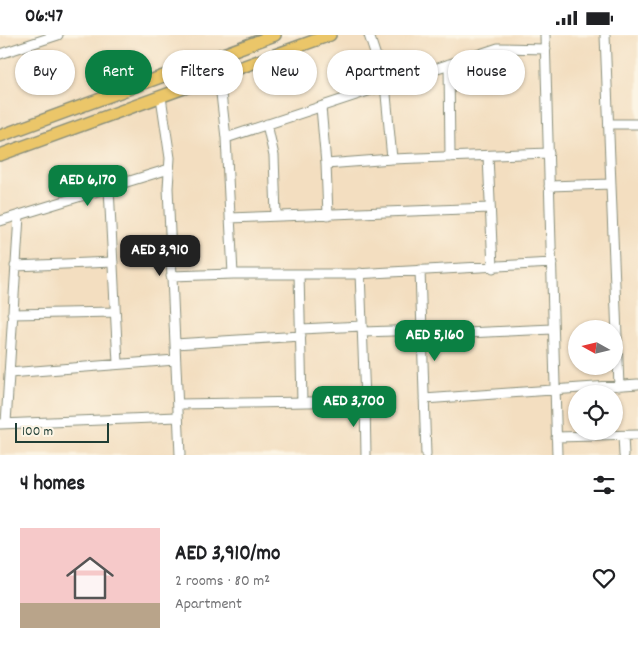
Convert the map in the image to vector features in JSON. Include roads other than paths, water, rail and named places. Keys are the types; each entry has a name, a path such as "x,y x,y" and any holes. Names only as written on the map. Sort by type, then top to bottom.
{"main road":[{"path":"0,136 251,39 275,35"},
{"path":"243,67 330,35"},
{"path":"0,155 167,95"}],"street":[{"path":"0,55 58,35"},
{"path":"369,35 374,50"},
{"path":"545,35 557,455"},
{"path":"605,35 619,385"},
{"path":"492,50 498,48 546,49"},
{"path":"221,95 226,138 233,274"},
{"path":"226,138 354,95"},
{"path":"386,95 392,159"},
{"path":"449,95 450,157"},
{"path":"161,97 170,158 168,189 180,455"},
{"path":"321,107 328,215"},
{"path":"267,124 274,156 276,216"},
{"path":"609,124 638,124"},
{"path":"326,164 392,159 549,153"},
{"path":"488,156 493,267"},
{"path":"0,221 169,169"},
{"path":"550,186 611,184"},
{"path":"109,188 118,363"},
{"path":"230,218 490,208"},
{"path":"19,216 9,373 3,424 178,417"},
{"path":"16,266 113,262"},
{"path":"171,277 233,274 360,273 552,263"},
{"path":"420,270 426,455"},
{"path":"360,273 366,401 366,455"},
{"path":"299,274 302,402"},
{"path":"12,315 115,312"},
{"path":"175,344 362,329 422,333 553,329"},
{"path":"9,373 118,363 176,360"},
{"path":"623,386 638,384"},
{"path":"424,399 568,389"},
{"path":"178,404 366,401"},
{"path":"624,455 623,436 638,435"},
{"path":"556,437 568,437"}]}
